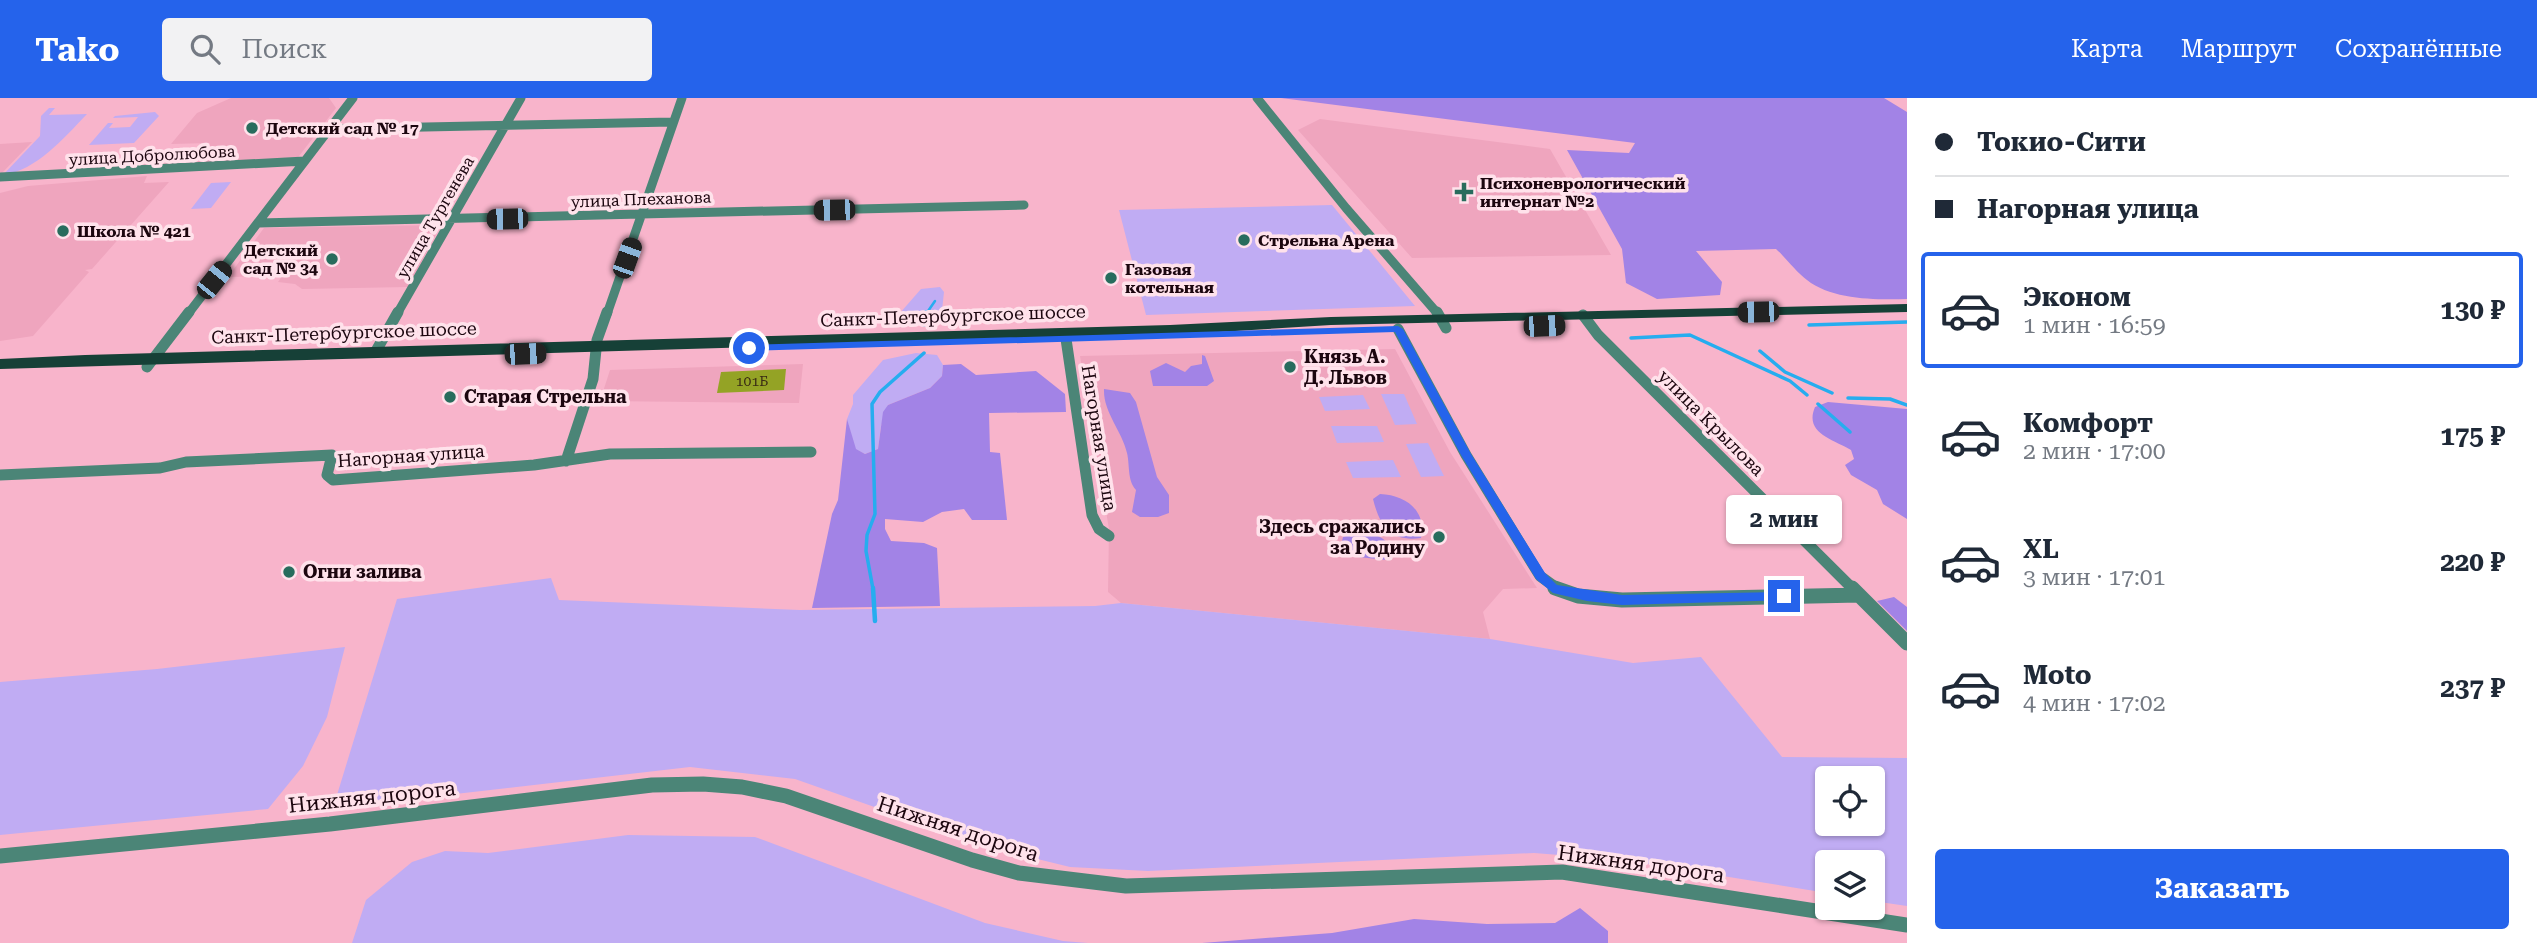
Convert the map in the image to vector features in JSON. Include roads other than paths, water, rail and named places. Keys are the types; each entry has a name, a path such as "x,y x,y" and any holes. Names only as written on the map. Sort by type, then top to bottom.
{"main road":[{"name":"Санкт-Петербургское шоссе","path":"1586,320 1907,308"},
{"name":"Санкт-Петербургское шоссе","path":"0,364 150,363 597,349 1170,330 1331,321 1443,323 1907,314"},
{"name":"Санкт-Петербургское шоссе","path":"0,374 376,351 1066,339 1398,329 1443,323"}],"street":[{"path":"150,363 353,98"},
{"name":"улица Тургенева","path":"376,351 521,98"},
{"path":"566,461 593,379 597,340 682,98"},
{"path":"1257,98 1443,323"},
{"path":"329,130 673,122"},
{"name":"улица Добролюбова","path":"0,177 304,161"},
{"name":"улица Плеханова","path":"259,223 1024,205"},
{"name":"улица Крылова","path":"1586,320 1907,643"},
{"path":"1398,329 1466,455 1541,576 1553,589 1587,597 1622,600 1860,595"},
{"name":"Нагорная улица","path":"1066,339 1092,515 1099,529 1109,536"},
{"name":"Нагорная улица","path":"0,475 160,468 186,462 332,455 327,475 333,480 566,461 610,454 811,452"},
{"name":"Нижняя дорога","path":"0,856 330,824 652,785 698,784 752,789 807,802 1002,869 1063,882 1126,886 1562,872 1907,925"}],"waterway":[{"path":"926,314 935,301"},
{"path":"924,325 926,312"},
{"path":"1809,325 1907,322"},
{"path":"1631,338 1690,335 1790,381 1807,395"},
{"path":"1760,351 1785,372 1832,393"},
{"path":"873,589 866,551 867,535 875,514 872,404 880,392 924,353"},
{"path":"1848,398 1890,399 1907,405"},
{"path":"1818,404 1850,432"},
{"path":"873,588 875,621"}],"place":[{"name":"Детский сад № 17","path":"252,128"},
{"name":"Психоневрологический интернат №2","path":"1464,192"},
{"name":"Школа № 421","path":"63,231"},
{"name":"Стрельна Арена","path":"1244,240"},
{"name":"Детский сад № 34","path":"332,259"},
{"name":"Газовая котельная","path":"1111,278"},
{"name":"Князь А. Д. Львов","path":"1290,367"},
{"name":"Старая Стрельна","path":"450,397"},
{"name":"Здесь сражались за Родину","path":"1439,537"},
{"name":"Огни залива","path":"289,572"}]}
